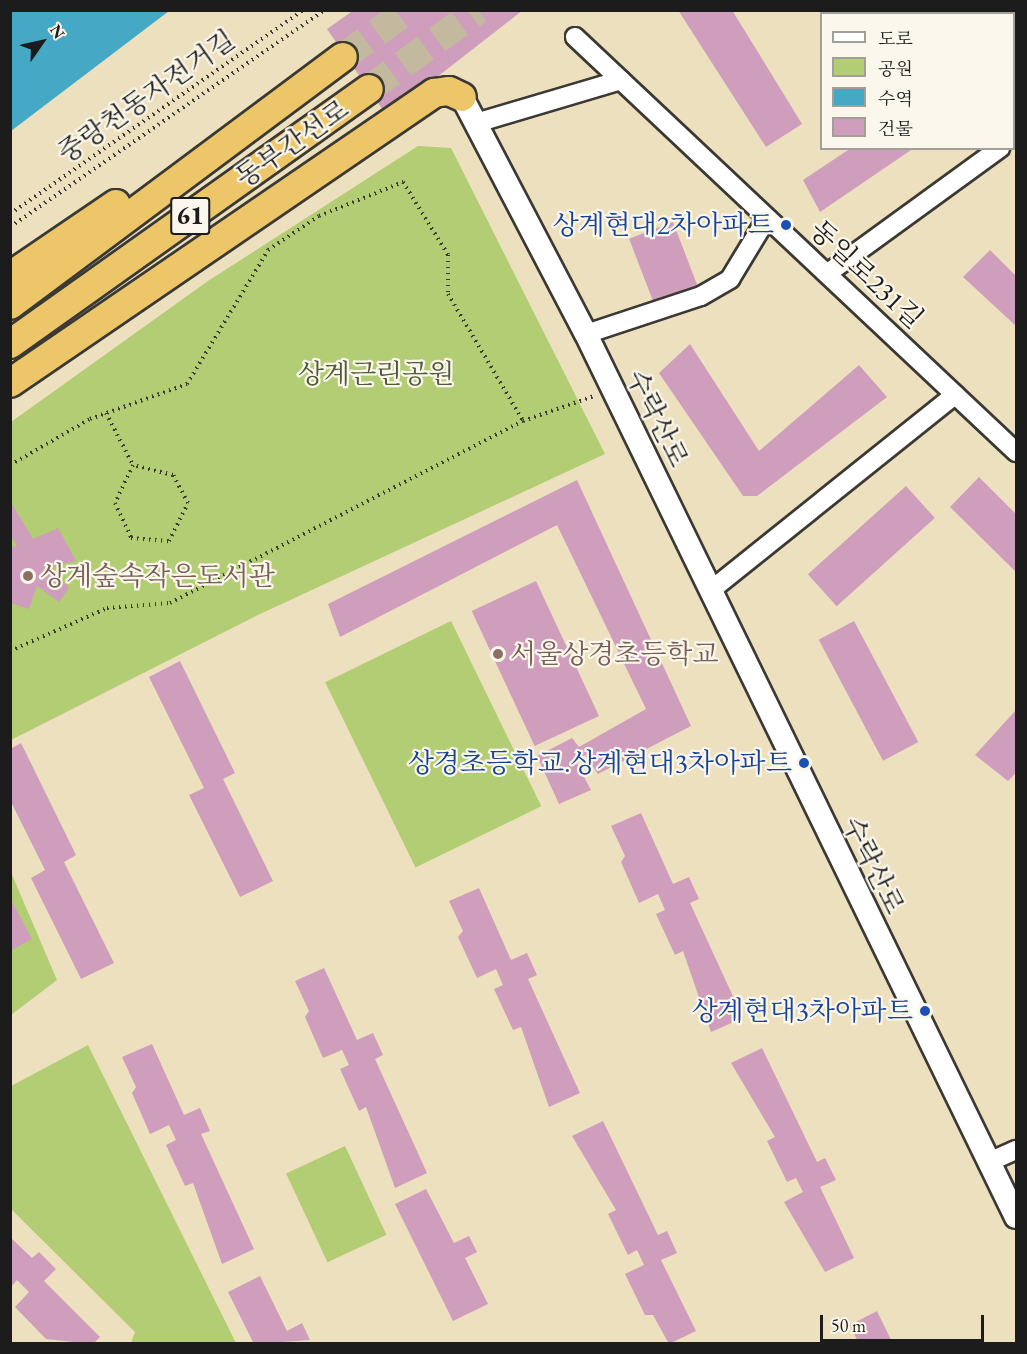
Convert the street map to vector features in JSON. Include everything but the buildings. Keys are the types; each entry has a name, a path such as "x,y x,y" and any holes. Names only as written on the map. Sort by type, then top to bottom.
{"highway":[{"name":"동부간선로","path":"10,305 242,129 343,57"},
{"name":"동부간선로","path":"10,344 369,89"},
{"path":"10,383 434,93 449,91 462,97"},
{"path":"10,276 99,213 242,129"}],"street":[{"name":"동일로231길","path":"574,37 1017,452"},
{"path":"476,123 621,80"},
{"name":"수락산로","path":"462,97 586,334 1017,1217"},
{"path":"828,273 997,150"},
{"path":"586,334 701,296 730,279 767,218"},
{"path":"710,591 955,394"},
{"path":"989,1162 1017,1150"}],"path":[{"name":"중랑천동자전거길","path":"10,214 304,10"},
{"path":"10,227 324,10"},
{"path":"10,465 106,413 187,384 268,250 319,216 403,182 448,255 448,294 523,421"},
{"path":"10,651 107,608 170,603 523,421 612,389"},
{"path":"106,413 133,465 173,475 188,503 169,542 131,538 115,503 133,465"}],"green space":[{"name":"상계근린공원","path":"418,146 451,148 605,454 258,615 11,740 11,422 208,281"},
{"path":"451,621 541,806 415,868 325,682"},
{"path":"10,870 57,980 11,1015 10,1015"},
{"path":"88,1045 236,1343 131,1343 135,1332 11,1209 11,1086"},
{"path":"345,1146 386,1235 328,1262 286,1173"}],"water":[{"path":"11,10 169,10 169,11 11,131"}],"tunnel":[{"path":"343,57 408,10"},
{"path":"369,89 478,10"}],"place":[{"name":"상계현대2차아파트","path":"786,225"},
{"name":"상계숲속작은도서관","path":"28,576"},
{"name":"서울상경초등학교","path":"498,654"},
{"name":"상경초등학교.상계현대3차아파트","path":"804,763"},
{"name":"상계현대3차아파트","path":"925,1011"}]}
